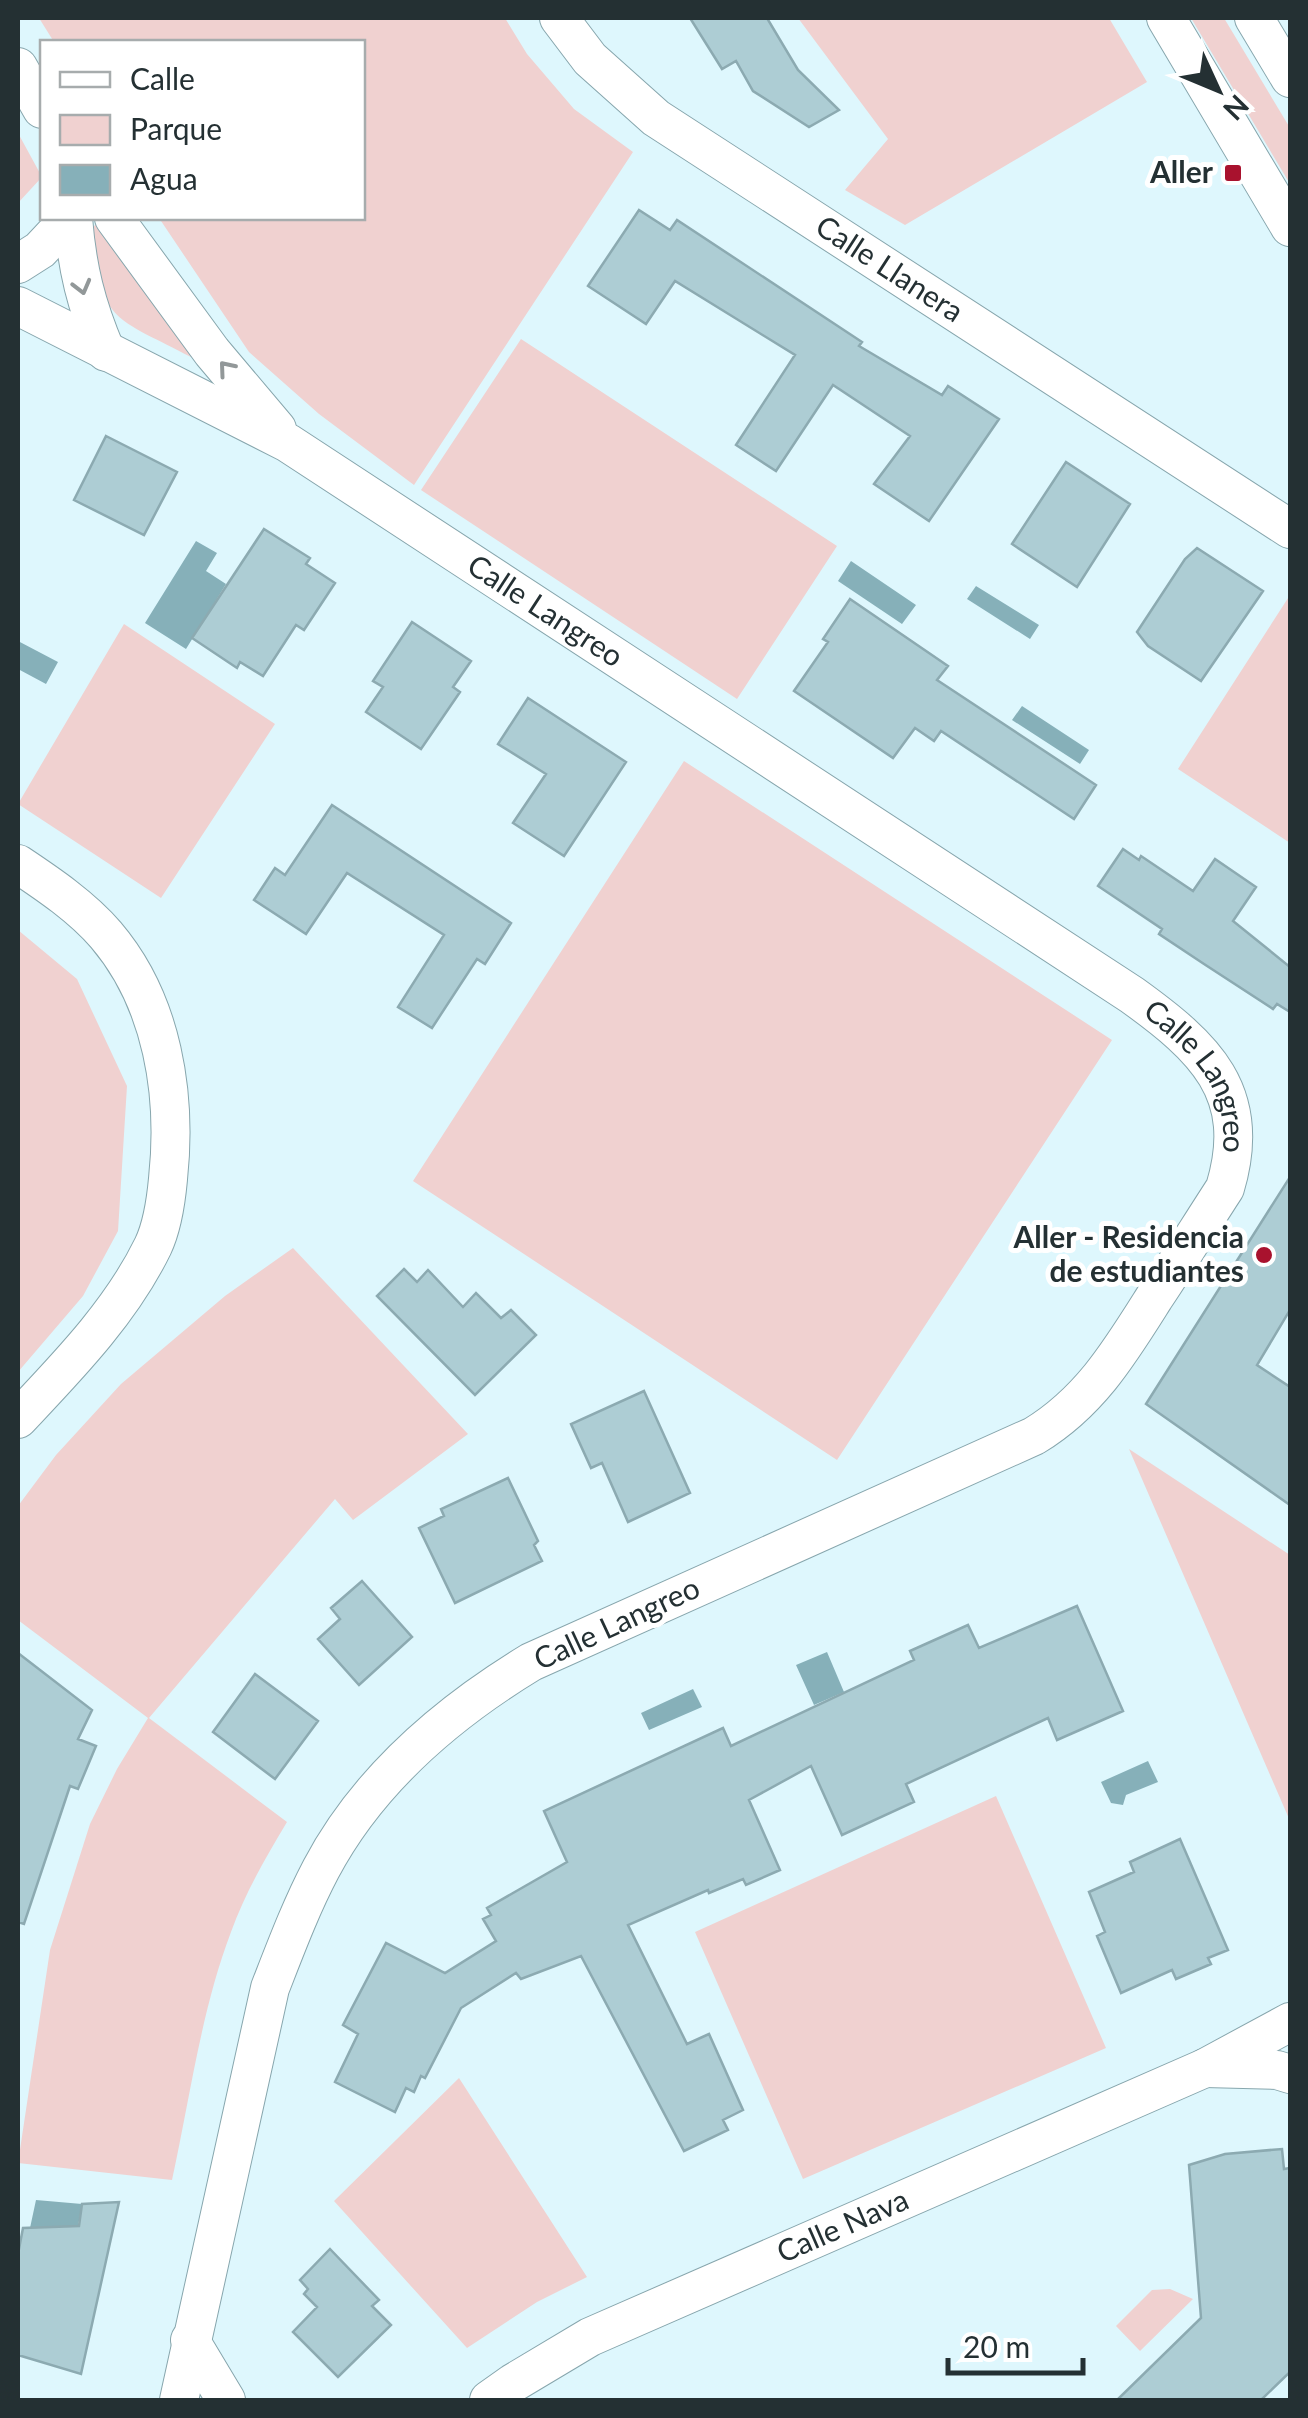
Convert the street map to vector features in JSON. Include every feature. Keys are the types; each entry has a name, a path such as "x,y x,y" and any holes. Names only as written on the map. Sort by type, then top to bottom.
{"street":[{"name":"Calle Llanera","path":"559,18 590,58 656,118 1290,529"},
{"path":"1166,18 1290,227"},
{"path":"1254,18 1290,78"},
{"path":"18,67 40,106"},
{"path":"18,264 40,250 70,220"},
{"path":"72,220 77,269 88,311 106,352"},
{"path":"115,220 212,352 288,443"},
{"name":"Calle Langreo","path":"18,306 288,443 1172,1023 1194,1043 1226,1090 1234,1134 1233,1160 1224,1188 1103,1378 1054,1424 531,1662 484,1691 432,1732 376,1791 323,1865 270,1988 178,2399"},
{"name":"Calle Llanera","path":"1238,495 1290,509"},
{"path":"18,864 85,914 125,960 156,1028 168,1079 172,1140 166,1195 155,1242 132,1286 96,1333 18,1420"},
{"name":"Calle Nava","path":"490,2400 590,2337 1205,2068 1290,2022"},
{"name":"Calle Nava","path":"1205,2068 1277,2070 1290,2074"},
{"path":"190,2340 226,2400"}],"green space":[{"path":"39,18 505,18 527,54 574,109 633,152 414,485 319,414 249,352 160,220 365,220 365,40 53,40"},
{"path":"798,18 1109,18 1147,82 905,225 845,190 888,139"},
{"path":"1191,18 1224,18 1290,128 1290,184"},
{"path":"18,133 40,179 18,203"},
{"path":"99,220 194,350 191,357 128,323 106,300 95,260 92,229"},
{"path":"521,339 837,546 737,699 421,490"},
{"path":"1290,595 1290,843 1178,769"},
{"path":"124,624 275,724 161,898 18,804"},
{"path":"684,761 1112,1040 837,1460 413,1181"},
{"path":"18,930 77,979 127,1086 118,1231 83,1296 18,1372"},
{"path":"293,1248 468,1434 353,1520 335,1499 149,1718 287,1822 249,1889 221,1962 172,2180 18,2163 50,1950 90,1824 148,1718 18,1620 18,1506 56,1455 121,1384 225,1296"},
{"path":"1129,1449 1290,1555 1290,1821"},
{"path":"996,1796 1106,2048 803,2179 695,1932"},
{"path":"459,2078 587,2277 537,2302 467,2348 334,2201"},
{"path":"1170,2289 1193,2299 1140,2351 1116,2326 1152,2290"}],"water":[{"path":"196,541 217,553 206,571 226,584 186,649 145,623"},
{"path":"851,561 916,605 902,624 838,581"},
{"path":"976,586 1039,625 1030,639 967,599"},
{"path":"18,641 58,662 46,684 18,669"},
{"path":"1022,706 1089,750 1080,764 1012,720"},
{"path":"827,1652 844,1692 814,1705 796,1665"},
{"path":"693,1689 702,1707 649,1730 641,1713"},
{"path":"1148,1761 1158,1782 1126,1795 1123,1805 1111,1803 1101,1782"},
{"path":"36,2200 82,2204 78,2226 30,2228"}],"building":[{"path":"690,18 767,18 798,70 839,110 809,127 753,91 736,61 722,69"},
{"path":"639,210 670,230 677,220 862,342 859,346 942,395 948,386 999,419 929,521 874,484 910,436 833,385 776,471 736,445 795,355 675,281 646,324 588,286"},
{"path":"106,436 177,472 144,535 74,500"},
{"path":"1066,462 1130,504 1077,587 1012,544"},
{"path":"264,529 310,558 306,564 335,583 304,630 296,625 263,676 240,662 237,668 192,638"},
{"path":"1197,548 1263,591 1201,681 1148,646 1137,632 1185,559"},
{"path":"850,599 948,666 937,680 1096,785 1074,819 941,731 934,741 915,728 893,758 794,691 828,642 823,639"},
{"path":"412,622 471,661 453,687 460,692 421,749 366,712 383,687 373,681"},
{"path":"528,698 626,762 564,856 513,823 546,774 498,744"},
{"path":"332,805 511,923 485,964 477,959 432,1028 398,1007 444,935 347,873 306,934 254,900 275,868 285,875"},
{"path":"1123,849 1139,860 1141,856 1193,891 1215,859 1256,887 1233,921 1290,967 1290,1012 1277,1004 1273,1009 1204,964 1159,934 1162,929 1098,886"},
{"path":"1290,1177 1290,1310 1257,1365 1290,1387 1290,1505 1146,1404"},
{"path":"404,1269 417,1282 428,1270 463,1307 476,1293 501,1318 511,1310 536,1335 475,1395 377,1296"},
{"path":"644,1391 690,1493 628,1522 602,1463 591,1468 571,1424"},
{"path":"508,1478 538,1541 534,1545 542,1561 455,1603 419,1528 444,1516 441,1509"},
{"path":"362,1581 412,1637 359,1685 318,1639 340,1619 331,1608"},
{"path":"1077,1606 1123,1711 1057,1740 1048,1718 906,1784 914,1802 842,1835 811,1766 749,1800 780,1870 746,1885 743,1879 709,1893 708,1890 628,1925 687,2044 709,2034 743,2110 723,2120 728,2130 684,2151 581,1956 521,1979 516,1973 461,2008 425,2078 421,2076 414,2092 406,2088 395,2112 335,2082 358,2034 343,2025 386,1943 445,1973 496,1941 483,1919 491,1915 487,1908 567,1862 544,1811 723,1728 731,1746 914,1660 910,1651 968,1625 979,1648"},
{"path":"18,1653 92,1710 78,1739 96,1746 78,1789 70,1786 24,1924 18,1922"},
{"path":"255,1674 318,1721 275,1779 213,1732"},
{"path":"1180,1839 1228,1950 1208,1958 1211,1964 1176,1979 1172,1970 1121,1993 1097,1936 1105,1932 1089,1892 1134,1872 1130,1862"},
{"path":"1282,2149 1284,2169 1290,2168 1290,2372 1261,2400 1117,2400 1201,2318 1189,2165 1225,2154"},
{"path":"119,2202 81,2374 18,2355 18,2254 23,2228 79,2226 82,2204"},
{"path":"330,2249 379,2300 372,2306 391,2325 338,2377 293,2332 317,2307 304,2294 308,2289 300,2280"}],"place":[{"name":"Aller","path":"1233,173"},
{"name":"Aller - Residencia de estudiantes","path":"1264,1255"}]}
